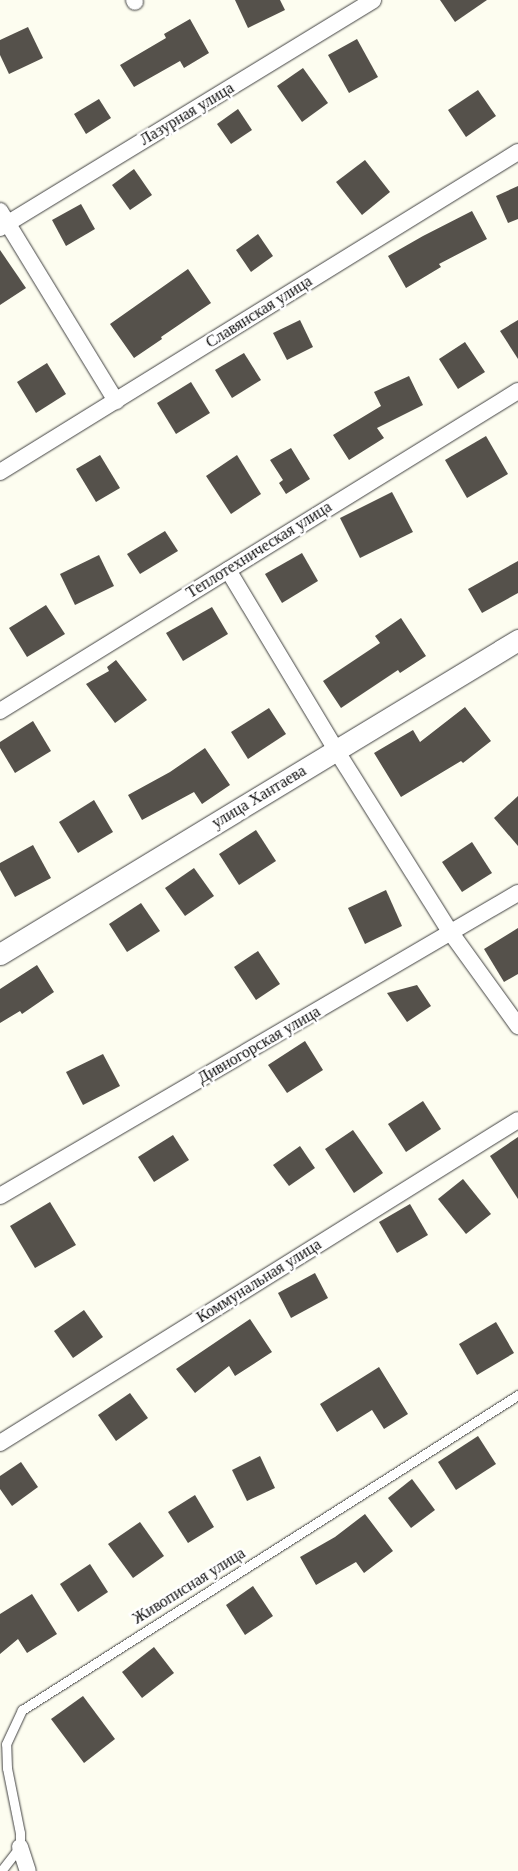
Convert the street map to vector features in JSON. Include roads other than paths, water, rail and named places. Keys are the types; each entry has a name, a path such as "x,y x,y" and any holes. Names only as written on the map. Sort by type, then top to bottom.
{"street":[{"name":"Лазурная улица","path":"2,221 373,0"},
{"name":"Славянская улица","path":"0,472 518,152"},
{"path":"2,221 116,401"},
{"name":"Теплотехническая улица","path":"0,711 518,391"},
{"path":"228,570 336,750 450,933 518,1026"},
{"name":"улица Хантаева","path":"0,954 518,640"},
{"name":"Дивногорская улица","path":"0,1196 518,893"},
{"name":"Коммунальная улица","path":"0,1443 518,1120"},
{"path":"20,1847 28,1871"}],"lane":[{"name":"Живописная улица","path":"20,1847 20,1834 7,1768 6,1744 22,1710 518,1395"},
{"path":"1,1871 20,1847"}]}
